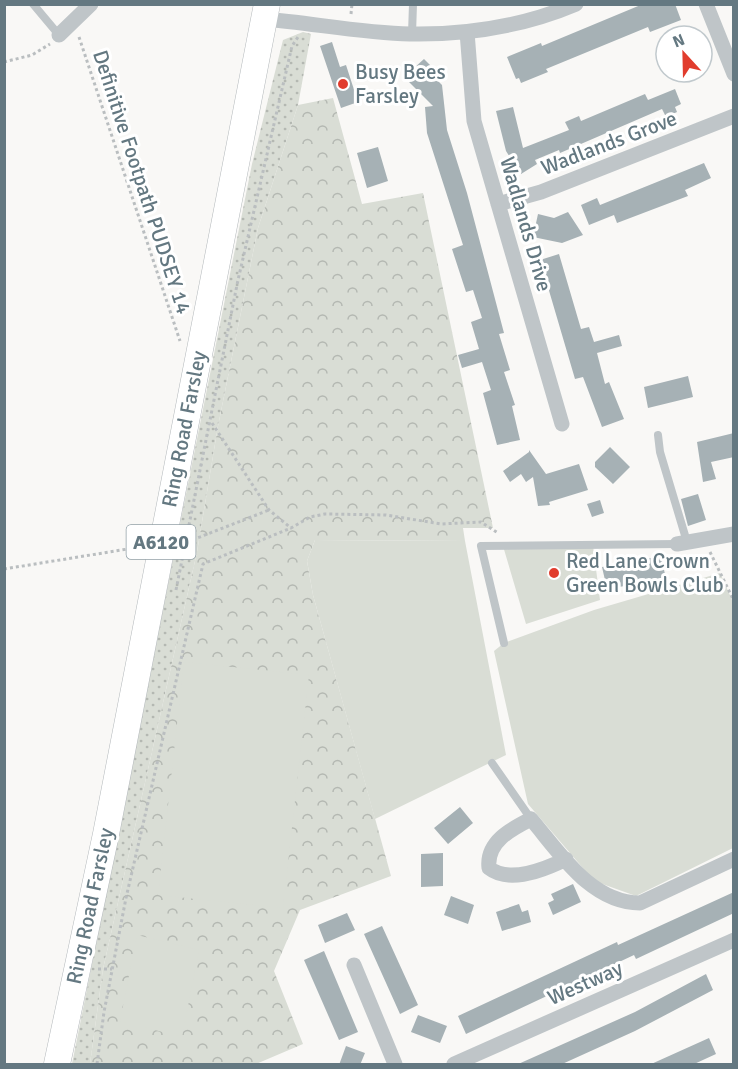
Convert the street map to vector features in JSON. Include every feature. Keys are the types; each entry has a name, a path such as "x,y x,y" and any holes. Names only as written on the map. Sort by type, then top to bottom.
{"highway":[{"name":"Ring Road Farsley","path":"57,1065 106,834 265,12"}],"street":[{"path":"59,35 91,4"},
{"path":"265,12 307,23 412,34 467,32 523,22 576,4"},
{"path":"706,4 734,74"},
{"name":"Wadlands Drive","path":"467,32 474,121 562,424"},
{"name":"Wadlands Grove","path":"498,204 541,192 734,117"},
{"path":"682,543 734,534"},
{"path":"566,859 520,873 503,874 489,868 489,854 501,838 531,819 585,880 607,896 625,903 640,903 734,858"},
{"name":"Westway","path":"454,1065 734,940"},
{"path":"354,965 395,1065"}],"lane":[{"path":"33,4 59,35"},
{"path":"412,34 413,4"},
{"path":"504,643 481,546 682,543 658,435"},
{"path":"492,763 531,819"}],"path":[{"name":"Definitive Footpath PUDSEY 14","path":"73,22 183,350"},
{"path":"268,510 186,542 238,280 292,46 307,23"},
{"path":"4,62 32,55 48,46 59,35"},
{"path":"211,422 268,510 291,528"},
{"path":"97,1065 112,969 203,564 291,528 310,517 325,514 386,515 441,524 481,522 499,534"},
{"path":"705,540 734,601"},
{"path":"4,569 148,546"},
{"path":"96,970 112,969"}],"green space":[{"path":"303,32 311,34 298,105 258,228 218,426 197,552 103,969 90,1064 72,1064 252,164 283,40"},
{"path":"333,98 362,204 423,193 493,528 463,528 465,541 315,540 307,561 313,595 391,876 300,910 274,971 303,1044 256,1064 90,1064 103,969 197,552 218,426 258,228 298,105"},
{"path":"315,540 465,541 506,755 375,819 313,595 307,561"},
{"name":"Red Lane Crown Green Bowls Club","path":"503,546 593,546 600,600 526,624"},
{"path":"720,573 733,602 733,848 636,896 594,881 528,804 494,651 504,643 594,610"},
{"path":"184,662 309,675 283,908 158,895"},
{"path":"137,935 199,950 182,1037 120,1021"}],"building":[{"path":"643,4 675,4 681,20 671,24 654,24 654,30 650,32 648,27 546,69 548,72 521,83 519,78 516,79 507,57 541,43 542,46"},
{"name":"Busy Bees Farsley","path":"332,42 340,67 346,65 358,102 341,108 320,46"},
{"path":"424,59 441,76 438,81 442,85 447,130 467,193 504,333 499,334 510,370 504,372 515,405 512,406 520,440 497,445 483,393 491,390 482,362 462,368 458,355 479,349 471,322 482,318 473,290 466,292 452,249 463,245 427,133 425,107 433,106 404,77"},
{"path":"675,89 681,104 675,107 677,112 666,117 662,109 560,153 559,150 535,160 537,164 521,174 506,151 496,111 513,107 523,148 569,130 565,122 579,116 581,121 645,94 648,100"},
{"path":"378,147 388,181 367,188 357,153"},
{"path":"704,163 711,178 685,190 688,196 617,223 614,215 589,225 581,205 597,198 600,205"},
{"path":"568,212 583,235 562,243 533,237 538,214 554,218"},
{"path":"559,254 581,329 589,327 594,342 619,335 622,346 597,353 605,384 609,382 624,419 602,427 583,377 575,379 540,260"},
{"path":"688,376 693,397 648,408 644,387"},
{"path":"734,433 734,457 711,462 716,479 703,482 697,442"},
{"path":"610,447 630,467 613,484 595,467 595,462"},
{"path":"529,450 546,474 579,464 588,490 549,502 550,505 538,506 533,477 526,482 521,474 510,482 503,471"},
{"path":"698,494 706,520 688,526 681,499"},
{"path":"600,500 604,513 592,517 587,504"},
{"path":"661,556 666,579 607,589 602,567"},
{"path":"460,807 473,823 448,844 434,828"},
{"path":"443,853 443,886 421,887 421,854"},
{"path":"573,884 581,902 553,915 548,903 554,900 551,894"},
{"path":"734,892 734,913 636,959 634,955 466,1034 458,1016 617,942 618,945"},
{"path":"451,896 474,905 468,924 444,915"},
{"path":"519,904 522,912 528,910 531,922 502,931 496,912"},
{"path":"347,913 355,930 325,943 318,925"},
{"path":"382,926 418,1005 400,1014 364,934"},
{"path":"324,951 358,1032 339,1040 304,960"},
{"path":"706,974 713,990 635,1031 560,1065 516,1065 635,1012"},
{"path":"418,1015 447,1026 440,1043 411,1032"},
{"path":"709,1038 716,1054 692,1065 649,1065"},
{"path":"346,1046 365,1053 360,1065 339,1065"}],"place":[{"name":"Busy Bees Farsley","path":"343,84"},
{"name":"Red Lane Crown Green Bowls Club","path":"554,573"}]}
